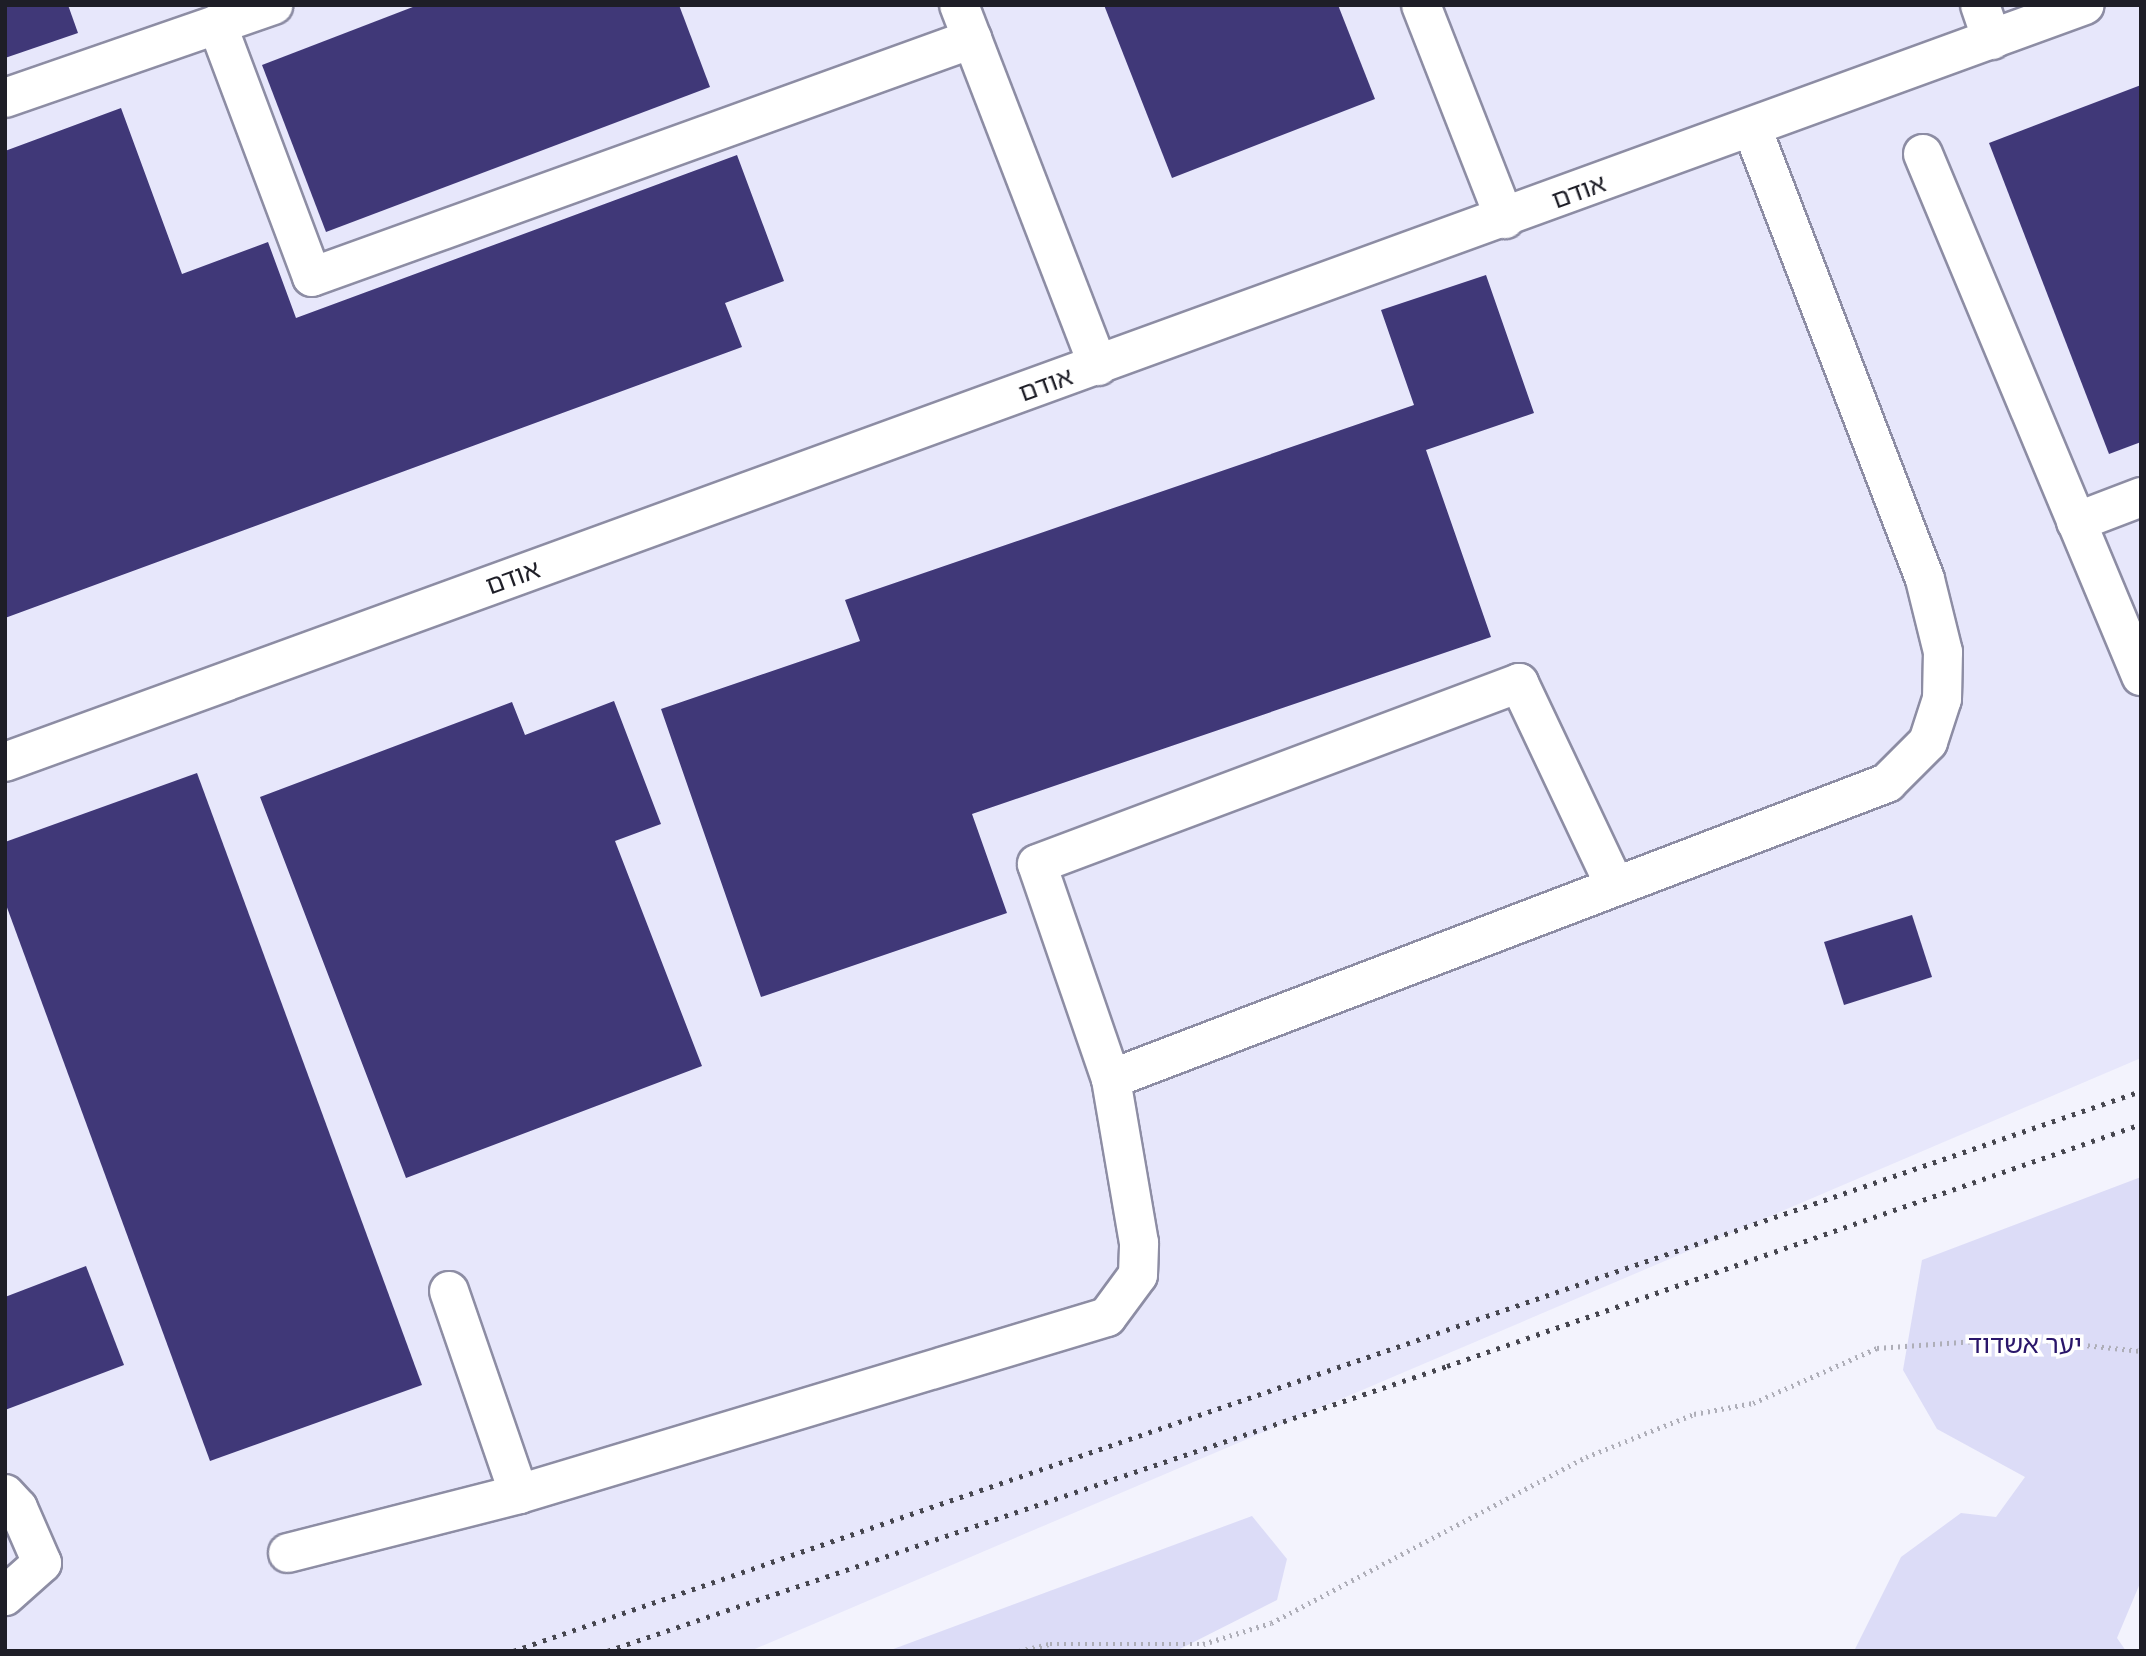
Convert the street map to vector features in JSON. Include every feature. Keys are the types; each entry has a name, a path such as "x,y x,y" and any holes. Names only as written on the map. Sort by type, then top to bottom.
{"street":[{"path":"5,98 273,5"},
{"path":"1421,5 1504,219"},
{"name":"אודם","path":"5,762 1752,129 1986,23 2085,5"},
{"path":"217,24 312,277 966,22 1098,366"},
{"path":"1111,1079 1887,783 1928,742 1942,699 1943,652 1925,579 1752,129"},
{"path":"1923,154 2141,676"},
{"path":"2076,522 2141,497"},
{"path":"289,1553 519,1493 1107,1317 1138,1275 1139,1243 1111,1079 1037,864 1519,683 1615,886"},
{"path":"449,1291 519,1493"},
{"path":"5,1494 18,1508 42,1563 5,1596"}],"path":[{"path":"1019,1651 1050,1644 1203,1644 1271,1623 1586,1457 1695,1413 1753,1403 1877,1348 2018,1338 2141,1351"}],"shaded area":[{"path":"5,5 2141,5 2141,1058 750,1651 5,1651"}],"green space":[{"name":"יער אשדוד","path":"2141,1177 2141,1581 2117,1638 2126,1651 1854,1651 1901,1557 1961,1513 1996,1517 2025,1477 1937,1429 1903,1370 1922,1260"},
{"path":"1252,1516 1287,1559 1277,1600 1176,1651 888,1651"}],"building":[{"path":"5,5 68,5 78,33 5,58"},
{"path":"418,5 679,5 710,87 326,232 262,65"},
{"path":"1104,5 1338,5 1375,99 1172,178"},
{"path":"2141,85 2141,442 2109,454 1989,143"},
{"path":"121,108 182,274 268,242 296,318 737,155 784,281 725,303 742,347 5,618 5,151"},
{"path":"1486,275 1534,413 1426,450 1491,637 972,814 1007,913 761,997 661,709 860,641 845,600 1414,405 1381,310"},
{"path":"614,701 661,824 615,841 702,1066 406,1178 260,797 512,702 525,735"},
{"path":"197,773 422,1385 210,1461 5,902 5,842"},
{"path":"1912,915 1932,977 1844,1005 1824,942"},
{"path":"86,1266 124,1365 5,1410 5,1297"}],"railway":[{"path":"513,1651 2141,1091"},
{"path":"607,1651 1447,1366 2141,1124"}]}
